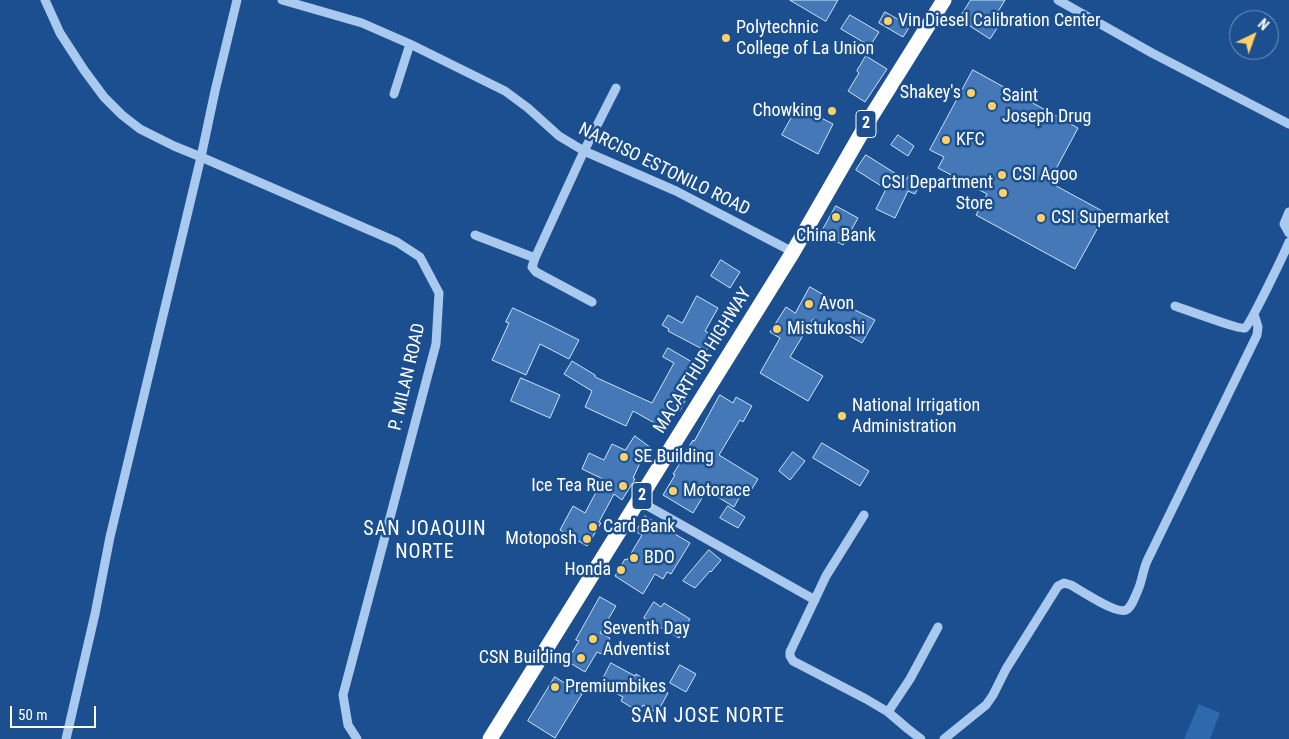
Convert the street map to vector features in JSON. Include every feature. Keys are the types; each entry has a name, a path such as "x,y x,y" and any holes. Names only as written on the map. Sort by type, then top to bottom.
{"highway":[{"name":"MACARTHUR HIGHWAY","path":"490,739 793,252 869,120 944,0"}],"street":[{"name":"P. MILAN ROAD","path":"45,0 60,33 84,70 104,97 140,129 174,146 397,242 420,257 439,293 436,344 343,695 348,725 357,739"},
{"path":"66,739 119,500 237,0"},
{"name":"NARCISO ESTONILO ROAD","path":"282,0 362,23 410,44 506,91 560,136 584,151 676,191 793,252"},
{"path":"1058,0 1152,53 1289,124"},
{"path":"394,94 410,44"},
{"path":"592,302 536,272 532,267 584,151 616,88"},
{"path":"1289,212 1284,224 1289,233"},
{"path":"475,235 535,258"},
{"path":"1175,306 1239,328 1246,327 1289,242"},
{"path":"944,739 986,704 1058,586 1064,583 1071,585 1121,612 1130,606 1139,589 1147,560 1257,335 1258,327 1254,314"},
{"path":"639,501 816,600"},
{"path":"864,515 826,576 790,652 791,658 793,661 888,712 908,730 922,739"},
{"path":"888,712 910,679 938,627"}],"shaded area":[{"path":"1199,704 1220,713 1210,739 1184,739"}],"building":[{"path":"790,0 838,0 826,21"},
{"path":"971,0 1005,0 996,15 1003,19 990,39 959,19"},
{"path":"885,12 910,26 903,37 879,23"},
{"path":"850,15 879,32 870,46 841,29"},
{"path":"866,56 887,69 865,102 848,91 859,73 857,71"},
{"name":"CSI Agoo","path":"973,70 1078,128 1049,182 1106,213 1075,269 976,215 987,194 938,168 944,157 930,150"},
{"path":"798,106 833,124 818,154 782,135"},
{"path":"898,135 914,146 908,156 891,145"},
{"path":"866,155 906,180 909,175 921,181 915,194 908,191 895,218 876,209 886,189 856,170"},
{"path":"836,206 858,218 843,245 821,233"},
{"path":"721,260 740,272 730,288 711,276"},
{"path":"810,287 852,311 853,309 875,320 862,343 835,328 833,331 813,319 790,357 823,376 808,401 760,373 780,338 770,332 786,307 795,313"},
{"path":"697,296 718,308 705,331 719,339 715,346 710,344 706,351 668,331 669,329 662,325 668,315 682,323"},
{"path":"513,308 579,340 569,359 540,344 526,375 492,360 509,323 506,322"},
{"path":"668,348 699,366 682,397 686,399 680,411 671,406 660,426 633,411 626,426 585,407 592,391 564,374 572,361 595,375 595,377 652,403 674,363 663,357"},
{"path":"521,378 560,395 550,418 511,401"},
{"path":"720,395 733,403 736,397 752,406 743,422 740,420 719,455 758,479 750,492 744,489 734,507 708,491 693,513 663,495 675,475 673,474"},
{"path":"635,436 651,448 640,463 633,478 635,479 622,500 614,494 599,522 601,523 587,546 560,530 573,506 585,513 603,479 582,469 589,453 604,460 612,444 625,450"},
{"path":"822,443 869,471 860,486 813,458"},
{"path":"793,452 805,461 790,480 779,471"},
{"path":"728,506 745,517 738,528 720,518"},
{"path":"645,516 690,543 671,574 667,572 663,579 655,574 643,594 615,576 642,535 636,532"},
{"path":"709,550 721,560 695,588 683,581"},
{"path":"600,597 616,606 600,633 610,638 601,654 597,652 585,672 567,661 579,641 576,640"},
{"path":"654,602 661,607 664,603 690,619 679,638 644,618"},
{"path":"611,663 635,676 636,674 668,693 657,713 643,705 639,712 621,701 623,697 600,685"},
{"path":"680,665 696,674 686,692 670,683"},
{"path":"555,677 582,694 555,738 528,721"}],"place":[{"name":"Vin Diesel Calibration Center","path":"888,21"},
{"name":"Polytechnic College of La Union","path":"726,38"},
{"name":"Shakey's","path":"971,93"},
{"name":"Saint Joseph Drug","path":"992,106"},
{"name":"Chowking","path":"832,111"},
{"name":"KFC","path":"946,140"},
{"name":"CSI Agoo","path":"1002,175"},
{"name":"CSI Department Store","path":"1003,193"},
{"name":"China Bank","path":"836,217"},
{"name":"CSI Supermarket","path":"1041,218"},
{"name":"Avon","path":"809,304"},
{"name":"Mistukoshi","path":"777,329"},
{"name":"National Irrigation Administration","path":"842,416"},
{"name":"SE Building","path":"624,457"},
{"name":"Ice Tea Rue","path":"623,486"},
{"name":"Motorace","path":"673,491"},
{"name":"Card Bank","path":"593,527"},
{"name":"Motoposh","path":"587,539"},
{"name":"BDO","path":"634,558"},
{"name":"Honda","path":"621,570"},
{"name":"Seventh Day Adventist","path":"593,639"},
{"name":"CSN Building","path":"581,658"},
{"name":"Premiumbikes","path":"555,687"}],"district":[{"name":"SAN JOAQUIN NORTE","path":"425,542"},
{"name":"SAN JOSE NORTE","path":"708,717"}]}
